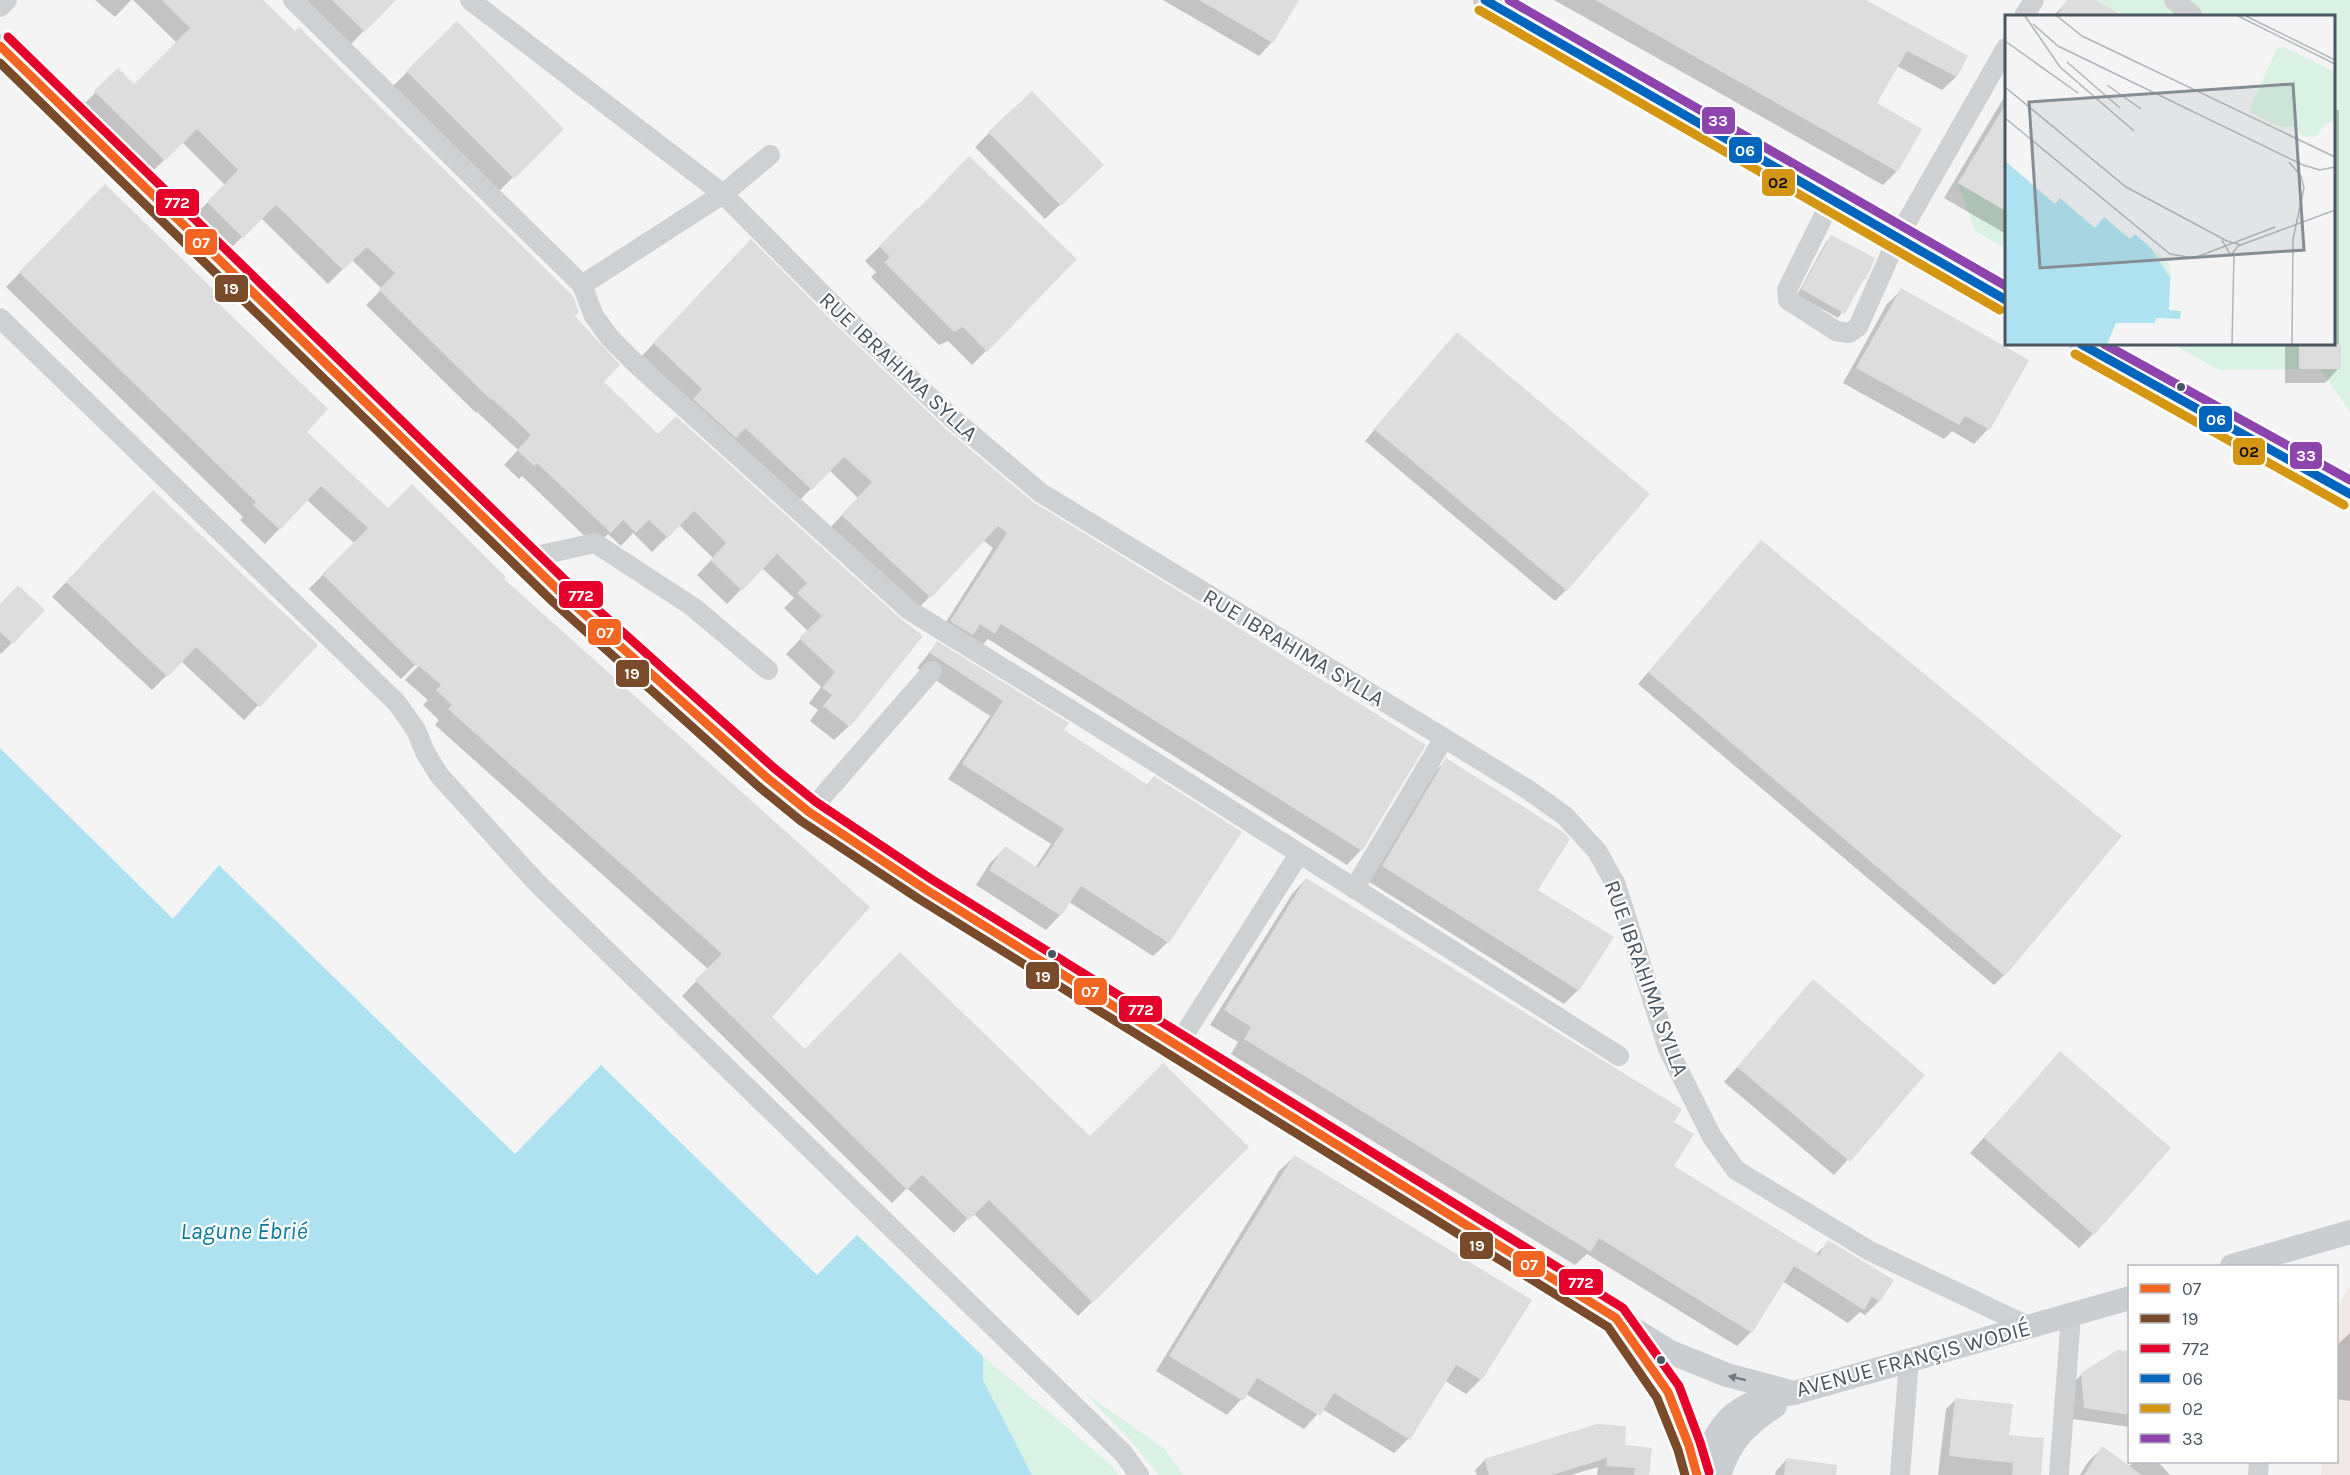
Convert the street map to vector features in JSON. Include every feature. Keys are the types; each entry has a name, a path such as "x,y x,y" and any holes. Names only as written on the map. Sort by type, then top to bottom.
{"main road":[{"path":"1485,0 2005,299"},
{"name":"AVENUE FRANÇIS WODIÉ","path":"0,46 560,592 766,777 810,812 925,889 1670,1352 1727,1375 1794,1393 2128,1299"},
{"path":"2083,345 2350,494"},
{"path":"2239,1265 2274,1260 2350,1232"},
{"path":"1616,1318 1668,1392 1689,1446 1697,1475"},
{"path":"1697,1475 1713,1439 1730,1417 1763,1398 1794,1393"},
{"path":"1719,1475 1734,1441 1751,1422 1794,1393"}],"street":[{"path":"0,7 7,0"},
{"path":"293,0 582,285 594,316 618,346 909,610 1619,1056"},
{"name":"RUE IBRAHIMA SYLLA","path":"470,0 723,194 843,315 953,419 1041,493 1527,789 1565,816 1596,851 1616,885 1668,1049 1712,1137 1736,1170 1870,1251 2030,1327"},
{"path":"2025,15 2034,0"},
{"path":"2174,0 2192,15"},
{"path":"1832,199 1787,290 1788,300 1836,331 1849,333 1858,327 1898,237 2005,51"},
{"path":"582,285 723,194 770,154"},
{"path":"3,326 397,703 416,730 425,752 439,775 537,883 1123,1453 1139,1475"},
{"path":"527,558 596,543 693,607 768,670"},
{"path":"810,812 932,670"},
{"path":"1354,889 1444,738"},
{"path":"1177,1046 1299,854"},
{"path":"2060,1475 2071,1316"},
{"path":"1900,1475 1909,1361"}],"shaded area":[{"path":"2350,1287 2350,1475 2321,1475 2322,1463 2338,1463 2338,1305"}],"green space":[{"path":"2067,0 2350,0 2350,412 2320,369 2219,370 2174,345 2335,345 2335,15 2058,15"},
{"path":"2005,103 2005,248 1975,231 1958,183"},
{"path":"983,1356 1111,1465 1119,1475 1032,1475 983,1380"},
{"path":"1085,1393 1165,1449 1183,1475 1159,1475 1133,1443"}],"water":[{"name":"Lagune Ébrié","path":"0,748 173,919 219,865 515,1154 601,1065 817,1275 857,1235 983,1356 983,1380 1032,1475 0,1475"}],"building":[{"path":"162,0 263,0 295,31 299,27 573,296 579,312 575,316 620,365 604,382 658,434 676,416 901,619 923,636 850,727 823,706 832,695 822,688 835,672 799,638 822,616 797,593 807,583 777,554 742,591 710,560 726,543 694,511 668,538 649,520 636,533 623,520 611,533 537,463 534,466 517,450 531,435 491,400 379,290 395,273 367,247 343,270 276,205 243,238 207,202 238,170 197,129 165,161 94,91 118,68 134,84 190,28"},
{"path":"332,0 396,0 365,32"},
{"path":"1199,0 1299,0 1273,43"},
{"path":"1595,0 1866,0 1968,56 1957,77 1907,51 1877,103 1922,129 1898,172"},
{"path":"2067,0 2095,0 2121,15 2058,15"},
{"path":"457,21 564,129 514,179 406,71"},
{"path":"1032,91 1104,165 1061,206 988,132"},
{"path":"2005,104 2005,211 1958,183"},
{"path":"969,156 1077,259 987,352 963,327 954,332 884,262 890,257 879,246"},
{"path":"105,184 220,296 216,301 328,409 307,432 388,508 412,484 506,577 504,579 870,907 772,1017 805,1049 900,952 1090,1136 1163,1063 1249,1147 1093,1303 989,1200 969,1220 922,1175 907,1190 695,980 722,954 448,709 452,705 436,690 441,685 418,665 416,666 322,574 368,528 321,486 280,530 253,505 256,502 19,272"},
{"path":"1831,235 1875,258 1866,279 1864,278 1845,314 1801,289"},
{"path":"751,239 835,324 945,428 1033,502 1426,745 1362,851 1001,624 995,634 980,624 973,635 950,621 1007,533 998,526 931,598 841,515 872,482 844,457 812,490 745,428 736,438 693,399 702,389 653,343"},
{"path":"1901,288 2029,360 1990,430 1965,416 1959,425 1856,368"},
{"path":"1457,332 1650,494 1567,591 1374,429"},
{"path":"2341,344 2341,369 2299,369 2299,345"},
{"path":"153,490 318,645 260,707 196,647 168,677 66,582"},
{"path":"1761,540 2122,836 2005,976 1648,672"},
{"path":"18,585 45,610 13,644 0,632 0,604"},
{"path":"937,641 1069,723 1064,730 1148,785 1154,776 1242,832 1169,943 1081,886 1061,916 989,870 1005,846 1038,868 1064,829 962,764 1003,701 930,653"},
{"path":"1446,758 1563,832 1570,839 1538,890 1614,937 1579,991 1382,866"},
{"path":"1306,878 1682,1109 1674,1122 1694,1134 1674,1166 1819,1255 1828,1240 1894,1280 1880,1302 1872,1297 1864,1310 1794,1266 1752,1333 1599,1238 1591,1252 1244,1039 1251,1027 1224,1010"},
{"path":"1813,979 1925,1075 1850,1162 1737,1067"},
{"path":"2060,1051 2171,1148 2094,1235 1984,1138"},
{"path":"1294,1155 1532,1300 1482,1380 1456,1365 1410,1440 1334,1393 1320,1416 1257,1378 1243,1401 1169,1356"},
{"path":"2117,1350 2128,1351 2128,1415 2084,1408 2081,1373"},
{"path":"1955,1398 2013,1404 2009,1435 2044,1438 2041,1475 2012,1475 2013,1463 1949,1456"},
{"path":"1597,1424 1626,1426 1625,1445 1652,1448 1649,1475 1634,1475 1635,1468 1606,1466 1607,1458 1552,1475 1489,1475 1484,1459"},
{"path":"2102,1446 2142,1475 2084,1475"},
{"path":"1786,1458 1837,1465 1836,1475 1784,1475"}],"transit line":[{"name":"06","path":"1485,0 2005,299"},
{"name":"33","path":"1509,0 2005,285"},
{"name":"02","path":"1479,10 2000,310"},
{"name":"772","path":"8,37 568,583 774,768 816,802 931,879 1623,1308 1679,1386 1709,1472"},
{"name":"07","path":"0,46 560,592 766,777 809,812 925,889 1616,1318 1668,1392 1689,1446 1697,1475"},
{"name":"19","path":"0,63 552,601 758,786 801,821 919,899 1608,1327 1657,1398 1678,1450 1685,1475"},
{"name":"06","path":"2083,345 2350,494"},
{"name":"33","path":"2106,345 2350,480"},
{"name":"02","path":"2075,354 2344,505"}]}
